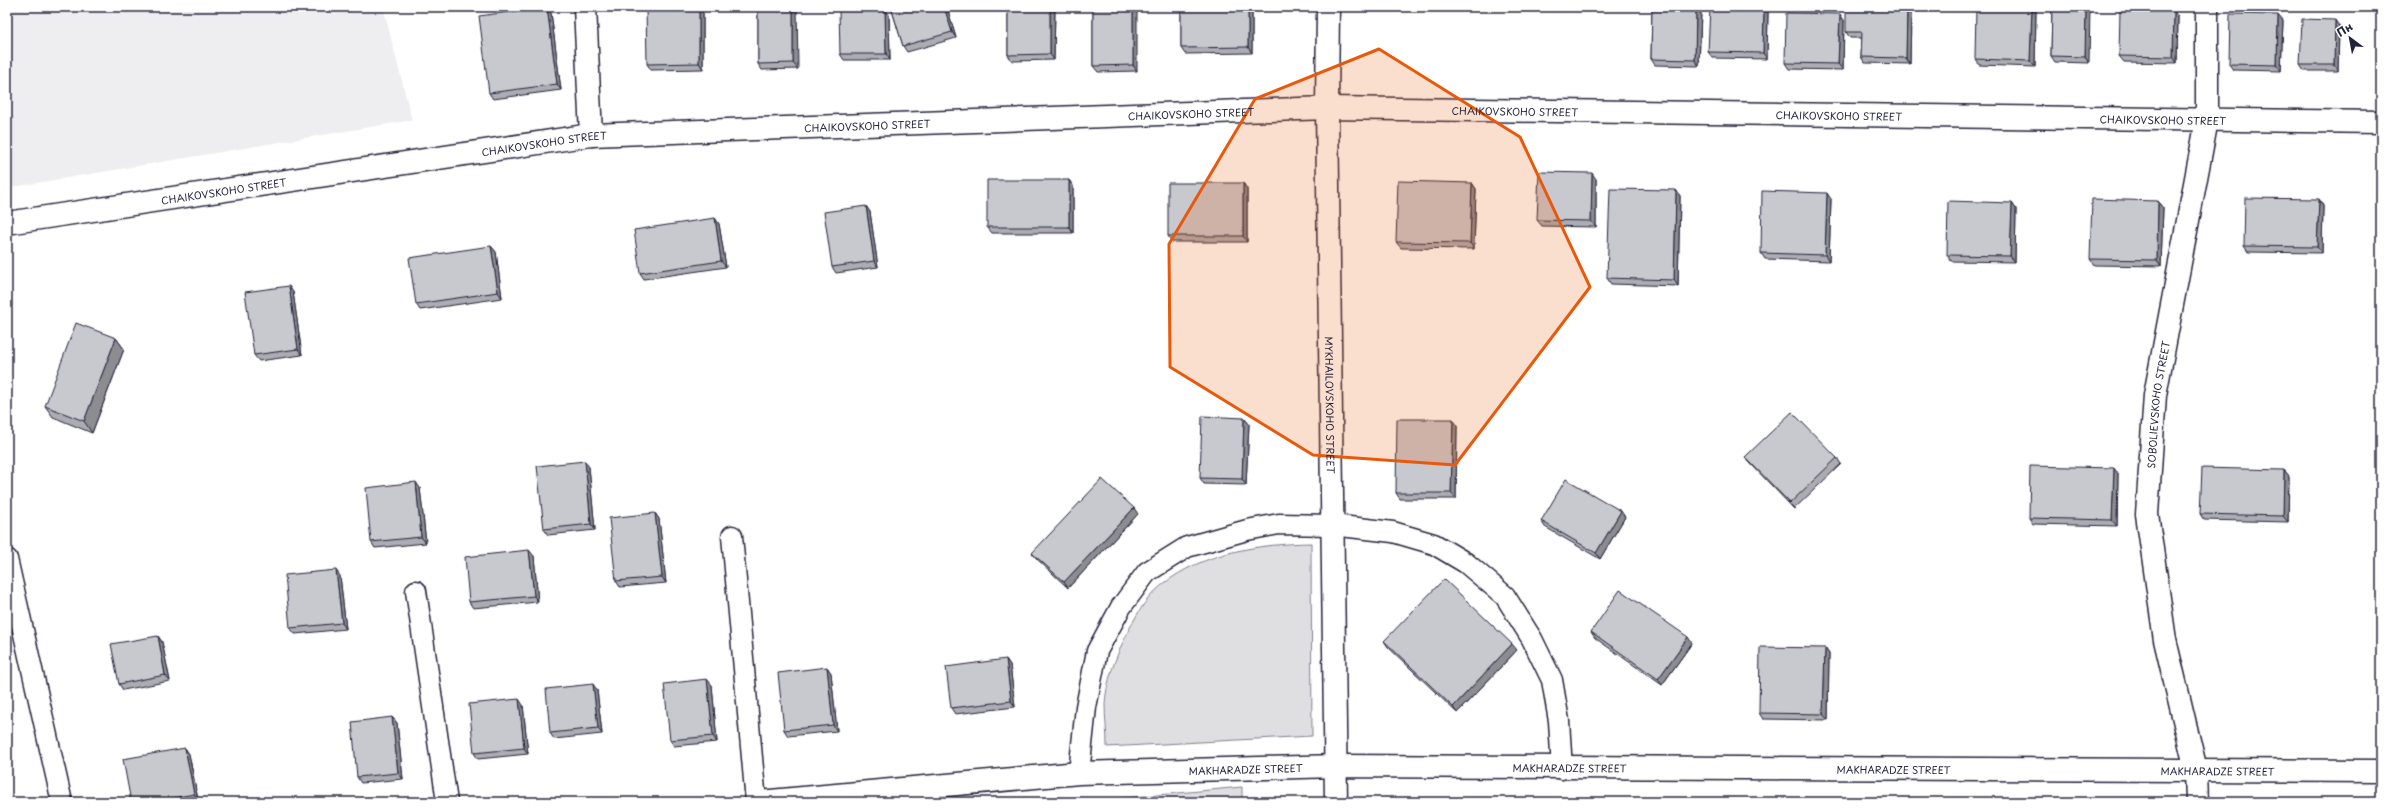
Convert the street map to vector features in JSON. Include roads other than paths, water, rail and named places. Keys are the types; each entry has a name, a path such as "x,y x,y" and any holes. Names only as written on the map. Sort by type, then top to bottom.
{"street":[{"path":"585,7 591,135"},
{"name":"MYKHAILOVSKOHO STREET","path":"1328,7 1327,108 1332,525 1337,766 1336,802"},
{"name":"SOBOLIEVSKOHO STREET","path":"2197,802 2196,770 2165,640 2148,514 2155,395 2207,120 2207,7"},
{"name":"CHAIKOVSKOHO STREET","path":"7,223 591,135 1327,108 2381,122"},
{"name":"MAKHARADZE STREET","path":"757,802 1078,773 1337,766 1562,769 2381,771"}],"lane":[{"path":"1078,773 1086,707 1097,651 1121,606 1146,572 1187,547 1247,530 1279,524 1332,525 1393,532 1434,544 1466,563 1505,596 1532,639 1552,680 1559,721 1562,769"},
{"path":"732,536 757,802"},
{"path":"7,559 62,802"},
{"path":"416,591 447,802"}]}
